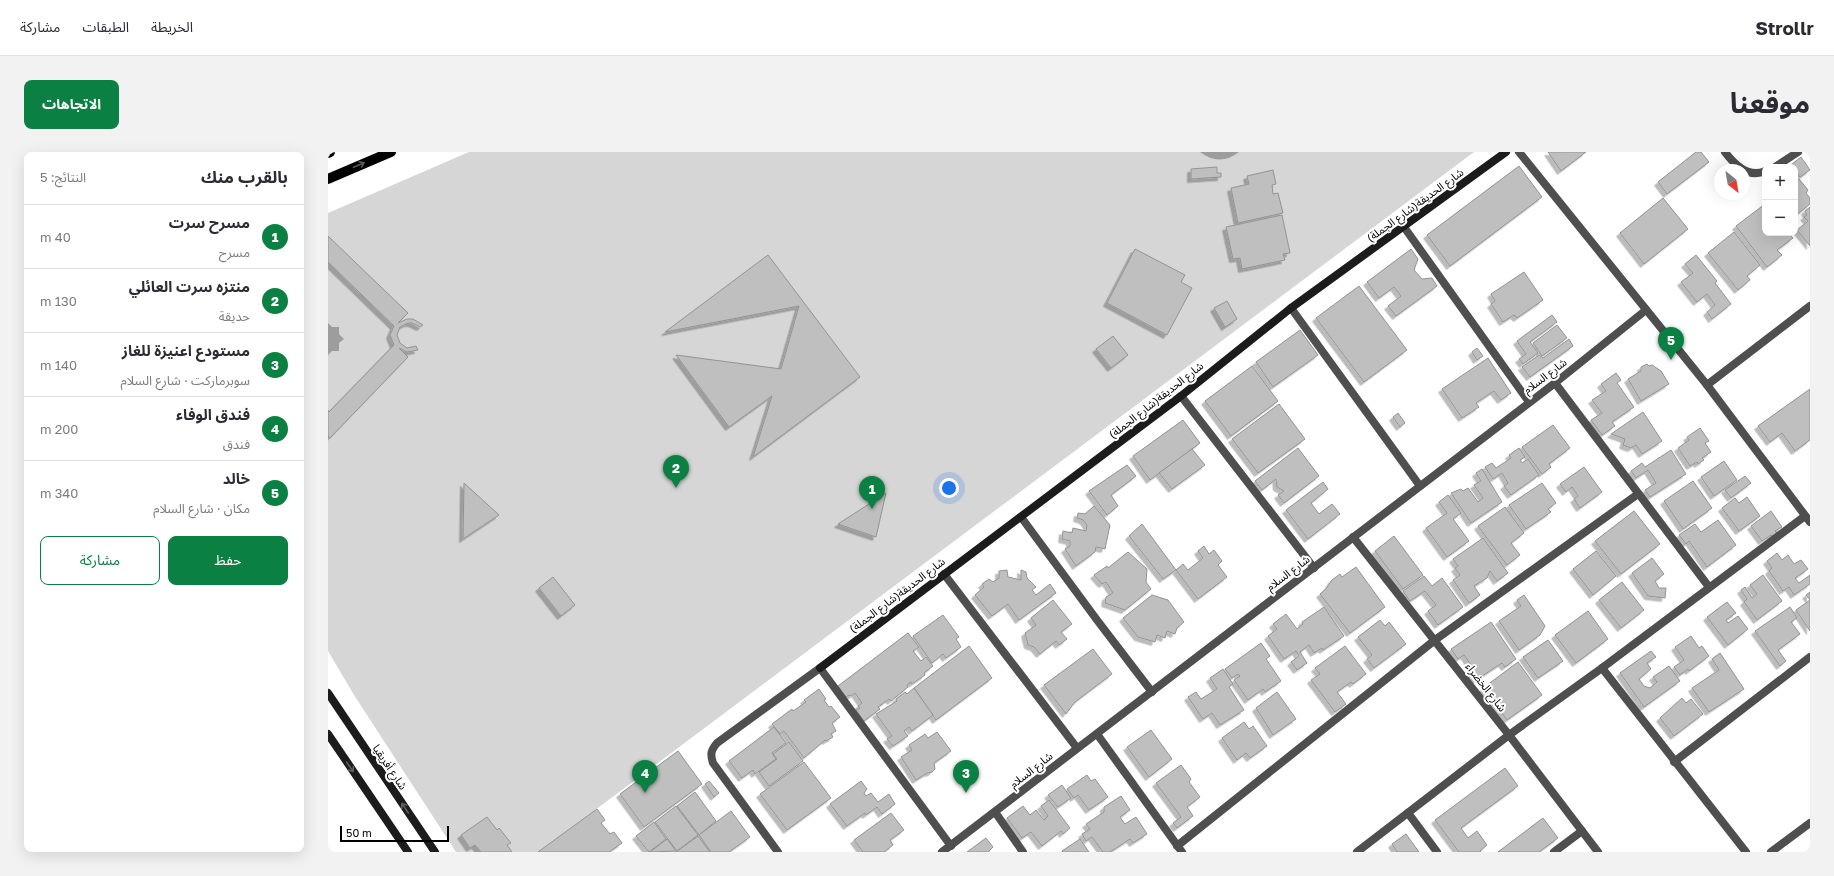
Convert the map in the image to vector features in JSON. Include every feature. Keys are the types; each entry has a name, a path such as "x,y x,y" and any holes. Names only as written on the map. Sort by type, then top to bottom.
{"main road":[{"path":"328,178 391,152"}],"street":[{"name":"شارع الحديقة(شارع الجملة)","path":"820,668 1181,396 1291,308 1506,152"},
{"path":"1357,852 1509,735 1602,668 1709,587 1808,519 1707,385 1519,152"},
{"path":"1725,152 1736,166 1748,172 1762,172"},
{"path":"1780,164 1798,152"},
{"path":"1404,227 1529,402"},
{"path":"1707,385 1810,306"},
{"path":"1291,308 1420,486"},
{"name":"شارع السلام","path":"942,852 1555,383 1646,310"},
{"path":"1555,383 1709,587"},
{"path":"1181,396 1314,568"},
{"path":"1097,734 1180,849 1435,640 1638,494"},
{"path":"1021,516 1152,692"},
{"name":"شارع الخضراء","path":"1354,537 1509,735 1598,852"},
{"path":"944,574 1077,748"},
{"path":"1674,762 1810,657"},
{"path":"778,852 713,763 710,755 717,743 820,668 951,846"},
{"path":"1602,668 1674,762 1746,852"},
{"name":"شارع أفريقيا","path":"328,693 434,852"},
{"path":"328,734 408,852"},
{"path":"995,812 1023,852"},
{"path":"1408,813 1437,852"},
{"path":"1771,852 1810,823"},
{"path":"1554,852 1582,830"}],"shaded area":[{"path":"469,152 1474,152 539,852 456,852 354,695 328,651 328,213"},
{"path":"1200,152 1239,152 1229,158 1220,160 1210,158"},
{"path":"328,323 332,327 339,327 339,334 344,339 339,343 339,351 332,351 328,355"}],"building":[{"path":"1548,152 1586,152 1561,171"},
{"path":"1696,152 1701,152 1709,162 1667,194 1658,182"},
{"path":"1801,157 1810,170 1800,177 1798,174 1798,164 1792,164"},
{"path":"1519,166 1542,197 1450,266 1427,235"},
{"path":"1217,167 1217,173 1221,173 1221,177 1191,179 1191,169"},
{"path":"1273,170 1276,184 1272,185 1273,194 1278,193 1283,213 1238,223 1231,188 1249,184 1247,176"},
{"path":"1799,179 1808,190 1806,193 1810,198 1810,204 1798,214 1798,200"},
{"path":"1663,198 1688,229 1644,264 1620,233"},
{"path":"1762,206 1762,236 1791,236 1793,238 1777,250 1782,255 1767,267 1736,226"},
{"path":"1810,207 1810,246 1798,231 1798,229 1808,221 1804,217 1807,215 1805,211"},
{"path":"1282,215 1290,253 1283,254 1285,260 1242,269 1240,258 1233,259 1226,227"},
{"path":"1734,232 1760,265 1747,276 1750,280 1738,290 1708,253"},
{"path":"328,236 408,313 398,323 407,319 413,319 423,325 420,327 412,323 408,323 400,327 397,335 400,343 407,348 416,346 418,350 407,352 399,348 408,357 330,438 328,436 328,410 329,412 394,345 390,335 394,326 328,262"},
{"path":"1135,249 1185,275 1181,282 1192,288 1167,335 1107,303"},
{"path":"1411,249 1418,259 1414,270 1422,279 1432,278 1437,286 1396,316 1388,306 1401,296 1394,287 1379,298 1367,282"},
{"path":"768,255 860,377 753,457 772,396 729,427 676,355 781,369 799,306 665,332"},
{"path":"1696,255 1717,281 1715,283 1731,304 1712,319 1707,312 1715,305 1707,294 1697,302 1681,282 1693,273 1685,264"},
{"path":"1524,272 1543,300 1517,318 1514,315 1503,322 1491,304 1495,301 1491,294"},
{"path":"1359,286 1407,350 1364,382 1316,318"},
{"path":"1227,301 1237,319 1225,327 1214,308"},
{"path":"1552,315 1557,322 1530,342 1538,353 1523,364 1519,359 1526,354 1517,341"},
{"path":"1557,325 1567,338 1542,356 1533,343"},
{"path":"1300,330 1318,355 1273,387 1256,362"},
{"path":"1113,336 1128,355 1111,368 1096,349"},
{"path":"1569,339 1573,346 1530,377 1522,367 1539,355 1543,358"},
{"path":"1477,348 1483,356 1477,360 1472,352"},
{"path":"1488,358 1511,393 1501,400 1494,391 1476,403 1479,407 1462,418 1442,389"},
{"path":"1647,364 1649,366 1652,365 1661,371 1669,384 1641,401 1628,379 1641,371 1641,367"},
{"path":"1252,366 1278,401 1231,436 1205,401"},
{"path":"1616,373 1621,380 1617,383 1634,407 1612,422 1615,426 1602,435 1591,420 1602,413 1592,400 1606,391 1601,384"},
{"path":"1810,389 1810,440 1795,451 1782,433 1770,442 1758,426"},
{"path":"1279,404 1305,439 1258,473 1232,439"},
{"path":"1643,412 1662,441 1642,454 1636,445 1631,448 1623,445 1625,439 1611,434"},
{"path":"1398,413 1405,423 1400,427 1393,417"},
{"path":"1183,420 1200,443 1150,480 1133,456"},
{"path":"1553,425 1570,448 1549,464 1551,467 1542,474 1522,447"},
{"path":"1700,428 1709,441 1705,443 1711,452 1702,458 1704,460 1698,464 1697,462 1690,466 1678,448 1689,440 1687,437"},
{"path":"1298,448 1319,476 1284,503 1278,495 1284,491 1277,487 1276,479 1262,490 1255,481"},
{"path":"1519,448 1525,457 1520,460 1522,463 1528,459 1539,475 1511,495 1504,486 1508,483 1502,473 1493,479 1485,467 1492,463 1496,468 1511,458 1509,455"},
{"path":"1192,449 1205,465 1172,489 1159,473"},
{"path":"1671,450 1686,474 1650,497 1645,490 1656,483 1648,470 1636,478 1631,471 1642,463 1645,467"},
{"path":"1724,461 1737,480 1714,496 1701,477"},
{"path":"1127,465 1136,476 1111,495 1118,506 1107,515 1089,491"},
{"path":"1584,467 1602,492 1580,508 1574,499 1578,496 1572,487 1566,492 1560,484"},
{"path":"1482,469 1502,502 1471,523 1451,493 1461,489 1463,491 1468,488 1478,502 1483,498 1474,485 1481,481 1476,473"},
{"path":"1745,476 1751,483 1731,498 1725,490"},
{"path":"1693,481 1712,508 1683,529 1664,501"},
{"path":"1323,482 1328,489 1311,503 1319,514 1332,504 1340,514 1308,539 1286,510"},
{"path":"464,483 499,515 463,539"},
{"path":"1542,483 1556,503 1548,509 1551,512 1526,529 1509,505"},
{"path":"886,493 876,537 838,524"},
{"path":"1448,495 1461,513 1453,519 1469,541 1447,557 1426,528 1447,513 1439,502"},
{"path":"1747,497 1760,516 1739,531 1722,508 1735,498 1739,503"},
{"path":"1094,506 1110,525 1105,549 1096,547 1095,552 1076,566 1065,549 1070,546 1070,541 1062,539 1063,531 1072,533 1073,528 1086,531 1087,525 1083,520 1077,518 1078,513 1085,514"},
{"path":"1505,507 1524,533 1511,543 1520,555 1507,565 1478,526"},
{"path":"1634,511 1660,544 1621,574 1595,541"},
{"path":"1771,511 1782,527 1775,531 1778,534 1773,538 1771,535 1762,541 1751,526"},
{"path":"1718,520 1736,545 1707,567 1689,541 1686,544 1679,535 1695,524 1701,532"},
{"path":"1142,524 1176,570 1163,579 1129,536"},
{"path":"1394,536 1423,575 1403,589 1375,551"},
{"path":"1483,538 1508,573 1497,581 1490,571 1487,578 1474,586 1480,595 1469,603 1453,580 1460,575 1455,568 1458,566 1453,559"},
{"path":"1204,546 1209,554 1214,550 1222,561 1218,565 1227,577 1198,599 1176,570 1183,564 1188,570 1203,558 1198,551"},
{"path":"1596,551 1616,576 1593,595 1573,569"},
{"path":"1128,552 1147,569 1146,582 1151,589 1125,610 1105,603 1106,597 1113,593 1106,582 1102,584 1094,575 1107,566 1108,568"},
{"path":"1777,553 1782,560 1788,555 1794,564 1801,560 1808,569 1795,578 1799,583 1810,575 1810,584 1794,595 1789,587 1783,591 1769,571 1772,568 1767,561"},
{"path":"1652,558 1664,574 1655,581 1659,588 1666,588 1665,598 1648,596 1632,573"},
{"path":"1356,567 1385,607 1350,633 1320,594 1326,589 1332,580 1340,574 1342,577"},
{"path":"1007,570 1008,577 1021,580 1021,570 1026,572 1027,578 1036,587 1032,590 1036,595 1050,584 1056,593 1019,620 1008,604 992,616 975,595 984,587 982,584 989,579 993,582 999,578 999,571"},
{"path":"1763,575 1782,601 1757,620 1744,602 1747,599 1741,590 1745,587 1752,598 1757,594 1750,585"},
{"path":"1424,576 1432,586 1442,578 1463,607 1438,625 1428,611 1436,605 1425,591 1410,601 1403,591"},
{"path":"553,577 575,605 561,616 539,588"},
{"path":"1622,582 1644,610 1621,628 1599,600"},
{"path":"1810,592 1810,600 1806,595"},
{"path":"1152,595 1168,600 1184,622 1177,628 1175,634 1167,631 1165,638 1157,635 1155,642 1138,637 1123,618"},
{"path":"1524,595 1545,626 1540,635 1519,650 1499,621 1521,606 1517,600"},
{"path":"1053,600 1072,624 1061,632 1067,639 1059,645 1056,641 1040,654 1034,647 1028,645 1025,633 1036,625 1031,618"},
{"path":"1810,600 1810,631 1796,610"},
{"path":"1727,602 1736,613 1726,620 1728,623 1738,616 1748,629 1728,645 1707,617"},
{"path":"1324,607 1344,636 1323,650 1322,648 1314,653 1309,645 1300,652 1307,663 1297,670 1291,662 1299,656 1296,651 1284,659 1268,636 1277,629 1273,624 1286,614 1297,629 1303,624 1302,622"},
{"path":"1790,607 1797,618 1791,622 1800,634 1778,650 1786,661 1780,666 1755,631"},
{"path":"1588,611 1608,639 1576,663 1555,635"},
{"path":"943,615 959,637 956,639 961,647 946,658 943,654 932,663 913,636"},
{"path":"1380,620 1385,626 1389,622 1406,644 1374,668 1367,659 1372,655 1358,637"},
{"path":"1491,622 1516,659 1505,667 1502,663 1476,680 1470,671 1471,665 1464,655 1458,659 1451,649"},
{"path":"908,633 919,647 913,651 921,661 926,657 933,666 924,673 925,675 912,684 911,682 907,685 908,687 891,701 889,699 878,707 880,709 864,721 856,710 860,708 858,706 862,703 855,693 846,697 838,686"},
{"path":"1691,636 1699,648 1702,646 1709,656 1689,671 1688,669 1680,675 1674,667 1684,660 1675,647"},
{"path":"1548,640 1563,661 1538,678 1523,657"},
{"path":"1261,643 1270,656 1266,659 1281,681 1265,692 1263,689 1248,700 1234,680 1240,676 1238,674 1232,678 1225,669"},
{"path":"969,646 992,678 936,720 914,688"},
{"path":"1345,646 1366,674 1353,684 1351,682 1337,692 1346,704 1335,712 1311,680 1320,674 1315,668"},
{"path":"1093,649 1112,674 1075,702 1066,714 1044,685"},
{"path":"1651,651 1656,657 1647,663 1651,669 1639,679 1644,686 1650,688 1657,682 1653,677 1669,666 1680,681 1644,707 1620,673"},
{"path":"1720,653 1744,689 1709,712 1692,688 1719,670 1712,659"},
{"path":"1518,662 1542,695 1507,720 1483,688"},
{"path":"1223,669 1233,684 1229,687 1244,710 1220,725 1212,713 1203,719 1188,697 1196,692 1201,699 1217,689 1210,678"},
{"path":"914,688 933,715 912,731 909,727 904,731 908,736 893,746 887,739 892,736 876,714 897,701 896,699 905,692 907,694"},
{"path":"819,689 826,699 824,700 829,707 831,706 840,717 832,723 836,731 831,734 833,737 826,741 825,740 804,758 784,731 780,734 772,724 792,709 793,711 806,702 804,700"},
{"path":"1277,692 1296,719 1273,735 1256,708"},
{"path":"1682,698 1686,703 1691,699 1703,714 1674,736 1660,718"},
{"path":"1244,722 1249,729 1253,726 1267,746 1250,758 1246,753 1237,760 1222,738"},
{"path":"774,727 786,743 772,753 776,759 755,774 753,770 742,778 729,761"},
{"path":"1151,730 1172,759 1149,777 1127,747"},
{"path":"937,732 951,751 934,763 935,769 932,772 927,773 916,780 901,757 912,750 909,745 925,734 928,738"},
{"path":"789,742 803,761 769,786 759,772 777,759 773,754"},
{"path":"678,751 702,784 644,827 620,794"},
{"path":"804,762 831,798 787,830 760,794"},
{"path":"1181,765 1191,779 1189,782 1200,797 1187,807 1193,816 1177,828 1173,823 1181,817 1156,783"},
{"path":"1505,768 1518,786 1461,828 1468,838 1477,831 1487,845 1480,851 1481,852 1459,852 1435,820"},
{"path":"1087,775 1091,781 1095,779 1108,797 1089,810 1078,795 1074,798 1067,789"},
{"path":"709,781 719,793 714,797 705,784"},
{"path":"861,781 867,789 864,793 866,796 871,793 878,802 889,794 895,804 882,814 877,807 866,815 865,813 847,826 830,804"},
{"path":"1062,785 1071,798 1058,807 1048,795"},
{"path":"695,792 716,821 699,835 677,806"},
{"path":"1121,796 1130,810 1120,817 1125,824 1136,817 1147,834 1133,843 1130,839 1110,852 1103,852 1092,837 1086,841 1082,834 1090,829 1086,824 1104,812 1104,807"},
{"path":"1049,800 1070,828 1063,834 1061,831 1042,846 1031,832 1022,838 1007,818 1023,806 1030,815 1036,810 1044,820 1048,816 1041,806"},
{"path":"676,806 698,835 677,851 655,822"},
{"path":"597,809 605,820 601,823 610,834 614,832 622,843 609,852 538,852"},
{"path":"731,811 750,837 729,852 711,852 699,835"},
{"path":"891,813 904,830 890,840 893,845 884,852 863,852 854,840"},
{"path":"487,817 497,830 499,828 511,843 507,845 512,852 481,852 475,845 470,848 461,835"},
{"path":"1543,818 1558,838 1539,852 1498,852"},
{"path":"654,822 666,839 649,852 636,836"},
{"path":"1406,834 1419,852 1397,852 1392,844"},
{"path":"698,836 710,852 676,852"},
{"path":"986,838 993,847 989,852 967,852"},
{"path":"667,839 676,851 650,852"},
{"path":"1080,839 1089,852 1062,851"}],"place":[{"name":"خالد","path":"1671,360"},
{"name":"منتزه سرت العائلي","path":"676,488"},
{"name":"مسرح سرت","path":"872,509"},
{"name":"فندق الوفاء","path":"645,793"},
{"name":"مستودع اعنيزة للغاز","path":"966,793"}]}
